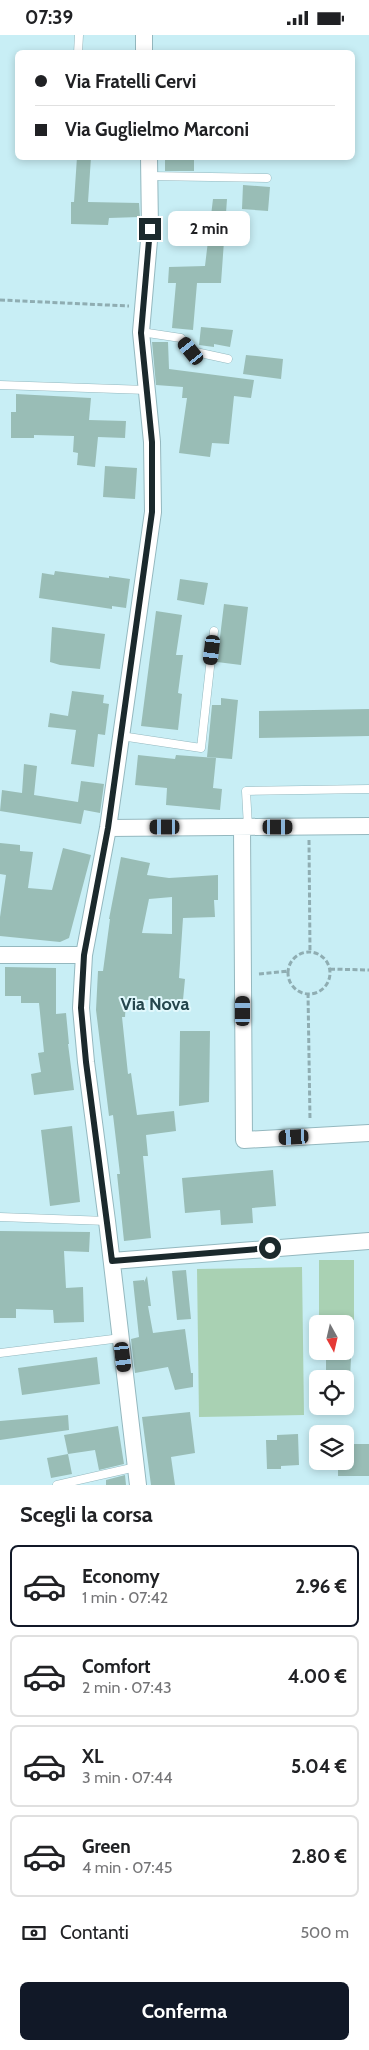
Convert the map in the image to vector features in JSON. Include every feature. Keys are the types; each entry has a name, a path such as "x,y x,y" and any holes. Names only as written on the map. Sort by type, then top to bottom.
{"street":[{"path":"144,35 144,50"},
{"path":"138,1485 81,1008 84,955 108,828 152,512 152,442 141,333 150,229 149,160"},
{"path":"108,828 369,826"},
{"path":"245,827 243,975 244,1140 369,1133"},
{"path":"0,955 84,955"},
{"path":"112,1261 369,1241"}],"lane":[{"path":"78,50 79,35"},
{"path":"150,175 267,178"},
{"path":"141,333 180,338 191,351 228,359"},
{"path":"0,385 147,391"},
{"path":"121,736 200,748 214,631"},
{"path":"245,827 246,791 369,789"},
{"path":"0,1217 107,1221"},
{"path":"0,1353 121,1338"},
{"path":"57,1485 136,1467"}],"path":[{"path":"0,300 144,306"},
{"path":"309,827 310,952"},
{"path":"310,952 323,957 330,975 324,987 314,993 301,992 291,984 288,971 293,959 298,955 310,952"},
{"path":"329,969 369,970"},
{"path":"243,975 288,971"},
{"path":"308,993 310,1136"}],"green space":[{"path":"319,1260 354,1260 354,1315 319,1315"},
{"path":"302,1267 304,1415 199,1417 197,1269"}],"building":[{"path":"77,160 91,160 88,202 139,203 140,217 109,218 108,225 71,224 71,202 74,202"},
{"path":"165,160 194,160 194,171 165,171"},
{"path":"243,185 270,187 268,211 242,209"},
{"path":"213,199 227,199 221,283 197,283 193,330 172,328 176,283 168,283 169,267 205,266"},
{"path":"201,327 233,330 230,347 214,344 214,347 199,345"},
{"path":"152,342 168,342 169,369 254,380 251,398 234,396 229,444 212,443 210,457 179,453 187,398 182,398 183,387 156,385"},
{"path":"246,355 283,359 281,379 243,374"},
{"path":"16,394 91,398 89,420 126,421 125,438 98,437 95,467 77,465 78,453 73,452 74,436 34,435 34,438 11,438 11,412 16,412"},
{"path":"105,466 137,468 135,499 103,497"},
{"path":"55,571 130,579 126,608 112,606 112,609 39,598 42,573 54,575"},
{"path":"180,579 208,583 204,605 177,600"},
{"path":"224,604 248,607 241,665 217,662"},
{"path":"156,611 182,615 176,655 183,655 178,693 182,694 178,730 141,726"},
{"path":"52,627 105,634 100,669 60,665 50,662"},
{"path":"72,691 104,695 103,703 109,704 105,735 98,734 94,767 71,764 76,730 48,727 50,713 68,716"},
{"path":"221,698 238,700 232,759 207,757 212,705 221,705"},
{"path":"369,709 369,736 259,738 259,711"},
{"path":"138,755 175,759 176,755 216,758 213,788 222,789 220,810 166,805 167,788 135,785"},
{"path":"24,764 37,766 34,795 78,802 81,781 104,784 100,813 84,810 81,824 0,811 2,790 22,793"},
{"path":"0,843 20,845 20,851 33,852 28,888 52,890 63,848 91,855 69,938 60,942 0,936 0,917 6,875 0,874"},
{"path":"121,857 150,863 147,875 169,878 218,875 218,900 214,900 215,917 183,918 179,978 185,979 183,1000 126,1000 125,1017 122,1017 128,1074 131,1073 137,1115 174,1111 176,1131 146,1135 148,1156 143,1156 151,1238 124,1241 117,1174 120,1174 113,1115 109,1116 96,1010 98,971 103,971 109,919","holes":["172,897 172,934 142,933 149,899"]},
{"path":"5,967 56,968 56,1014 66,1013 74,1090 34,1095 31,1074 41,1072 38,1053 44,1052 39,1003 21,1003 21,996 5,996"},
{"path":"180,1031 210,1031 209,1102 179,1106"},
{"path":"72,1126 80,1202 50,1206 41,1130"},
{"path":"273,1170 276,1206 252,1208 253,1223 221,1225 220,1210 185,1213 182,1178"},
{"path":"0,1231 90,1232 89,1252 64,1251 66,1288 83,1287 84,1322 54,1323 53,1310 16,1309 16,1318 0,1318"},
{"path":"186,1270 191,1319 177,1320 172,1271"},
{"path":"147,1276 151,1306 148,1306 153,1333 185,1329 191,1373 193,1373 193,1387 175,1390 168,1367 135,1373 131,1339 139,1337 133,1281 144,1280 144,1282"},
{"path":"97,1357 100,1384 22,1395 18,1368"},
{"path":"326,1360 351,1360 350,1370 326,1370"},
{"path":"190,1412 195,1453 171,1457 175,1485 151,1485 142,1417"},
{"path":"68,1415 69,1430 0,1440 0,1421"},
{"path":"118,1426 124,1464 99,1470 95,1450 68,1454 64,1435"},
{"path":"298,1434 299,1465 281,1466 281,1469 267,1469 266,1440 277,1440 277,1435"},
{"path":"354,1444 369,1444 369,1476 338,1476 338,1470 354,1470"},
{"path":"68,1454 72,1474 51,1478 47,1458"},
{"path":"125,1475 126,1485 106,1485 106,1480"}],"district":[{"name":"Via Nova","path":"155,1004"}],"route":[{"path":"150,229 141,333 152,442 152,512 108,828 84,955 81,1008 86,1062 112,1261 270,1248"}]}
